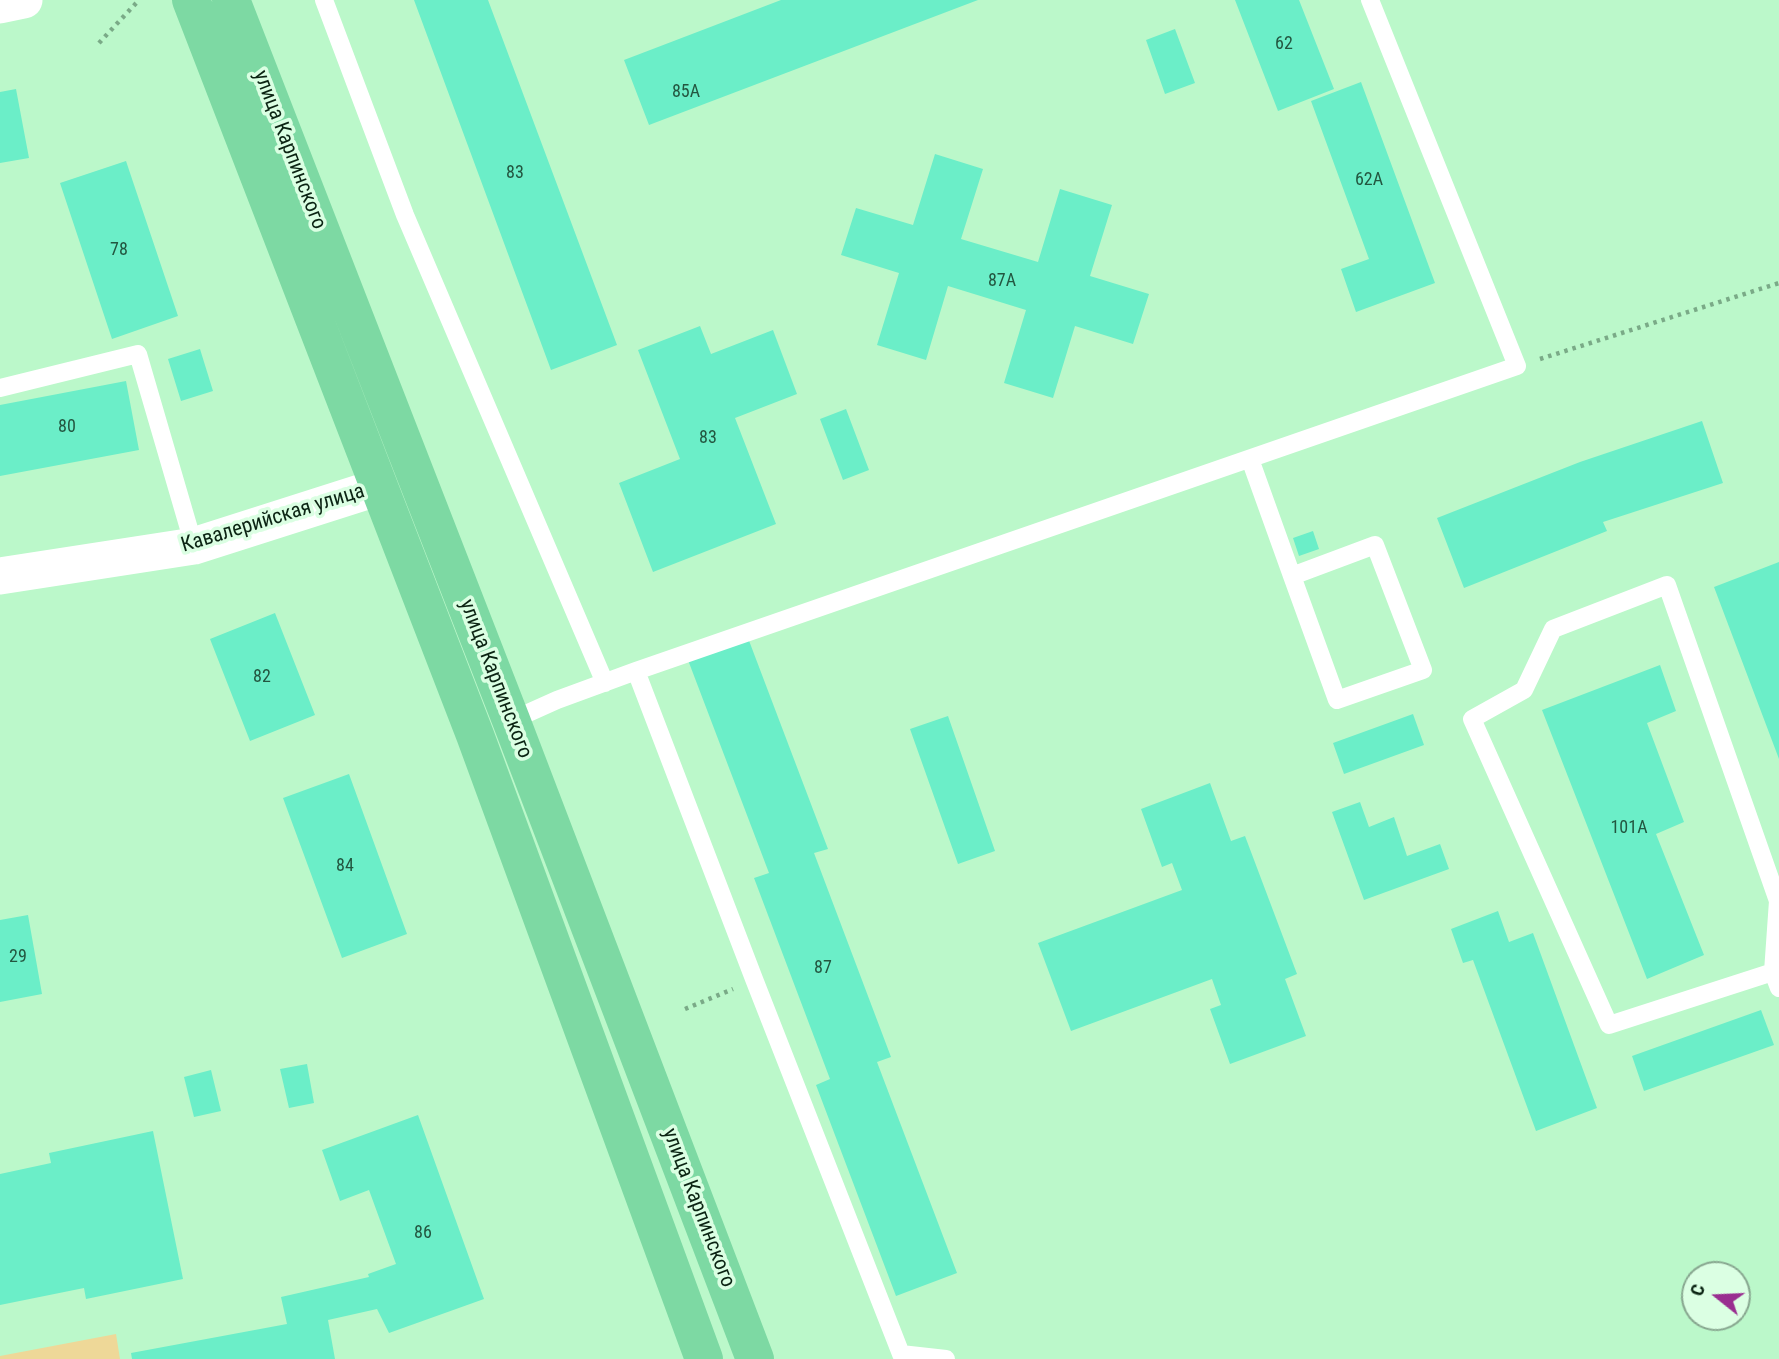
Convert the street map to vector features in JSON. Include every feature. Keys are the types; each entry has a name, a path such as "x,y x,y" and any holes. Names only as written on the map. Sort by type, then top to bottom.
{"main road":[{"name":"улица Карпинского","path":"191,0 475,735 704,1359"},
{"name":"улица Карпинского","path":"231,0 511,720 755,1359"}],"street":[{"path":"0,5 24,0"},
{"name":"Кавалерийская улица","path":"0,576 194,546 379,488"}],"lane":[{"path":"324,0 405,215 605,683"},
{"path":"475,735 557,700 636,671 1517,366 1370,0"},
{"path":"0,388 138,354 194,546"},
{"path":"1250,459 1292,576 1337,700 1423,670 1375,545 1292,576"},
{"path":"1667,585 1778,901 1776,980 1609,1026 1472,719 1524,690 1553,629 1667,585"},
{"path":"636,671 901,1354 946,1359"}],"path":[{"path":"99,43 139,0"},
{"path":"1517,366 1779,283"},
{"path":"685,1009 754,979"}],"shaded area":[{"path":"116,1334 120,1359 0,1359 0,1356"}],"building":[{"path":"414,0 488,0 617,345 551,370"},
{"path":"781,0 978,0 649,125 624,60"},
{"path":"1235,0 1299,0 1334,89 1278,111"},
{"path":"1175,29 1195,83 1165,94 1146,40"},
{"path":"1361,82 1435,283 1356,312 1341,269 1369,259 1311,101"},
{"path":"16,89 29,158 0,163 0,92"},
{"path":"935,154 983,169 961,239 1038,262 1060,189 1112,205 1090,276 1149,294 1133,344 1075,326 1053,398 1004,383 1026,310 948,286 926,360 877,345 899,273 841,255 856,208 913,225"},
{"path":"126,161 178,316 112,339 60,183"},
{"path":"700,326 711,354 773,330 797,394 735,418 776,524 653,572 619,483 680,459 638,350"},
{"path":"200,349 213,391 181,401 168,359"},
{"path":"126,381 139,450 0,476 0,405"},
{"path":"846,409 869,470 843,480 820,419"},
{"path":"1702,421 1723,483 1603,522 1607,531 1464,588 1437,518 1580,462"},
{"path":"1313,531 1319,549 1299,556 1293,538"},
{"path":"1779,562 1779,759 1714,587"},
{"path":"275,613 315,715 250,741 210,639"},
{"path":"748,638 828,849 814,853 891,1057 877,1062 957,1273 896,1296 816,1085 830,1079 754,878 769,873 688,660"},
{"path":"1660,665 1676,711 1647,723 1684,822 1656,834 1704,955 1647,979 1542,710"},
{"path":"1413,714 1424,745 1344,774 1333,743"},
{"path":"948,716 995,851 958,864 910,729"},
{"path":"349,774 407,934 342,958 283,798"},
{"path":"1210,783 1231,841 1245,836 1297,974 1285,979 1306,1036 1230,1064 1210,1009 1221,1005 1212,979 1071,1031 1038,943 1182,890 1172,863 1162,867 1141,809"},
{"path":"1360,802 1369,827 1394,817 1407,856 1440,844 1449,869 1364,900 1332,812"},
{"path":"1498,911 1509,942 1533,933 1597,1108 1536,1131 1473,960 1463,963 1451,929"},
{"path":"28,915 42,994 0,1002 0,920"},
{"path":"1761,1010 1774,1045 1644,1091 1632,1056"},
{"path":"307,1064 314,1103 289,1108 280,1069"},
{"path":"211,1070 221,1111 194,1117 184,1077"},
{"path":"418,1115 484,1299 389,1333 377,1309 328,1320 335,1359 132,1359 131,1353 287,1324 281,1297 369,1277 368,1274 396,1264 369,1190 340,1201 322,1150"},
{"path":"153,1131 183,1279 86,1299 84,1288 0,1305 0,1174 51,1163 49,1153"}]}
